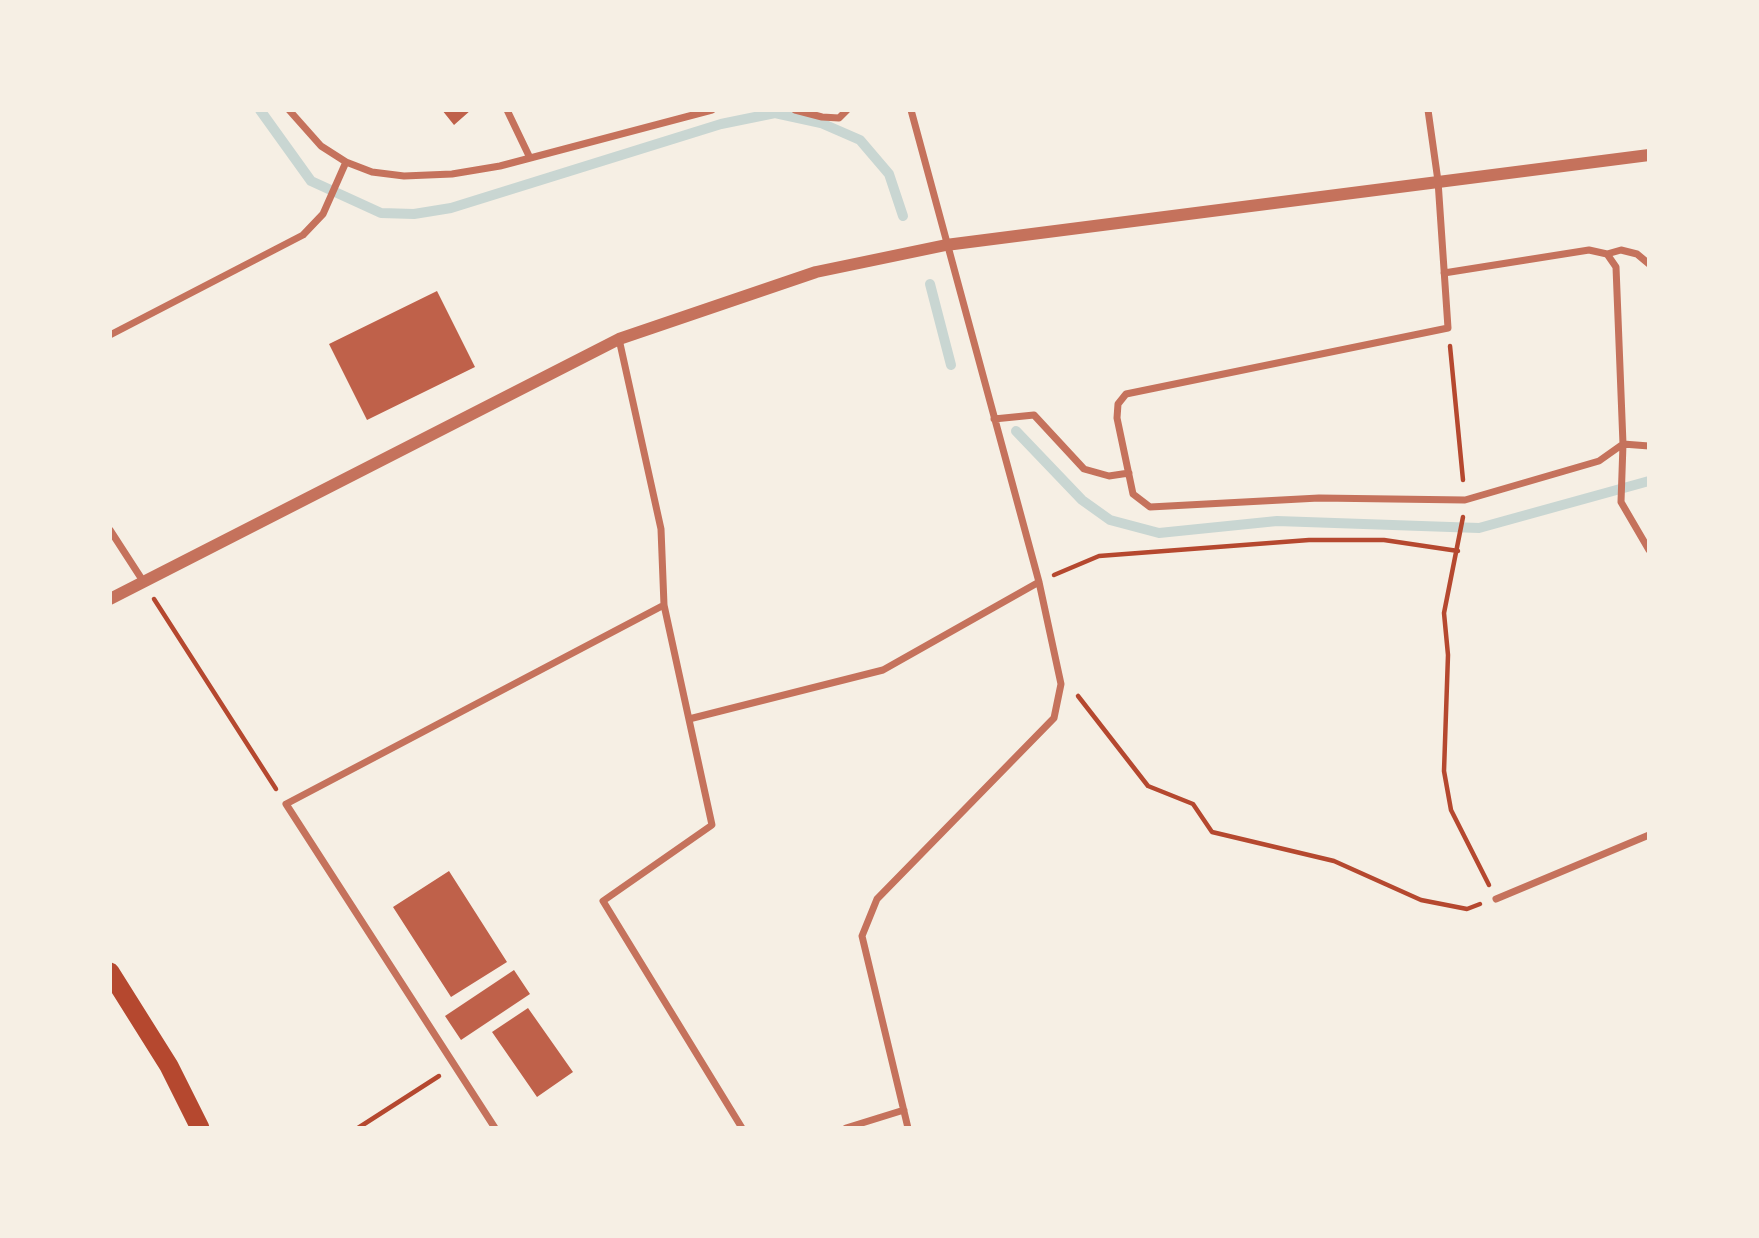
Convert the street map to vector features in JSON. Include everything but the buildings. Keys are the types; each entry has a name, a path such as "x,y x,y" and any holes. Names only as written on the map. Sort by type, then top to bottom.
{"highway":[{"path":"110,972 169,1066 200,1128"}],"street":[{"path":"289,110 321,146 346,162 372,172 404,176 452,174 530,158 712,110"},
{"path":"507,110 530,158"},
{"path":"796,110 822,117 839,118 847,110"},
{"path":"908,1128 862,936 877,900 1054,718 1061,684 1038,582 911,110"},
{"path":"1428,110 1438,181 1448,328 1126,394 1118,404 1116,418 1133,494 1150,507 1318,498 1465,500 1599,461 1623,444 1649,446"},
{"path":"110,599 619,339 816,272 946,245 1649,155"},
{"path":"110,335 303,235 323,214 346,162"},
{"path":"1444,273 1590,250 1607,254 1620,250 1637,254 1649,264"},
{"path":"1607,254 1616,267 1623,444 1621,502 1649,550"},
{"path":"619,339 661,529 664,606 712,825 603,901 742,1128"},
{"path":"994,419 1034,415 1084,469 1109,476 1129,473"},
{"path":"110,530 143,581"},
{"path":"689,719 883,670 1038,582"},
{"path":"495,1128 286,804 664,606"},
{"path":"1496,899 1649,835"},
{"path":"846,1128 904,1110"}],"path":[{"path":"1061,684 1083,700 1148,786 1193,804 1212,832 1334,861 1421,900 1467,909 1496,899 1451,810 1444,771 1448,655 1444,613 1458,551 1465,500 1448,328"},
{"path":"1038,582 1099,556 1296,541 1384,540 1458,551"},
{"path":"143,581 286,804"},
{"path":"358,1128 455,1066"}],"waterway":[{"path":"260,110 311,181 381,213 414,214 451,208 721,124 775,113 821,123 860,140 889,174 903,216"},
{"path":"930,284 951,365"},
{"path":"1016,431 1082,500 1110,520 1159,533 1277,521 1479,528 1649,481"}]}
